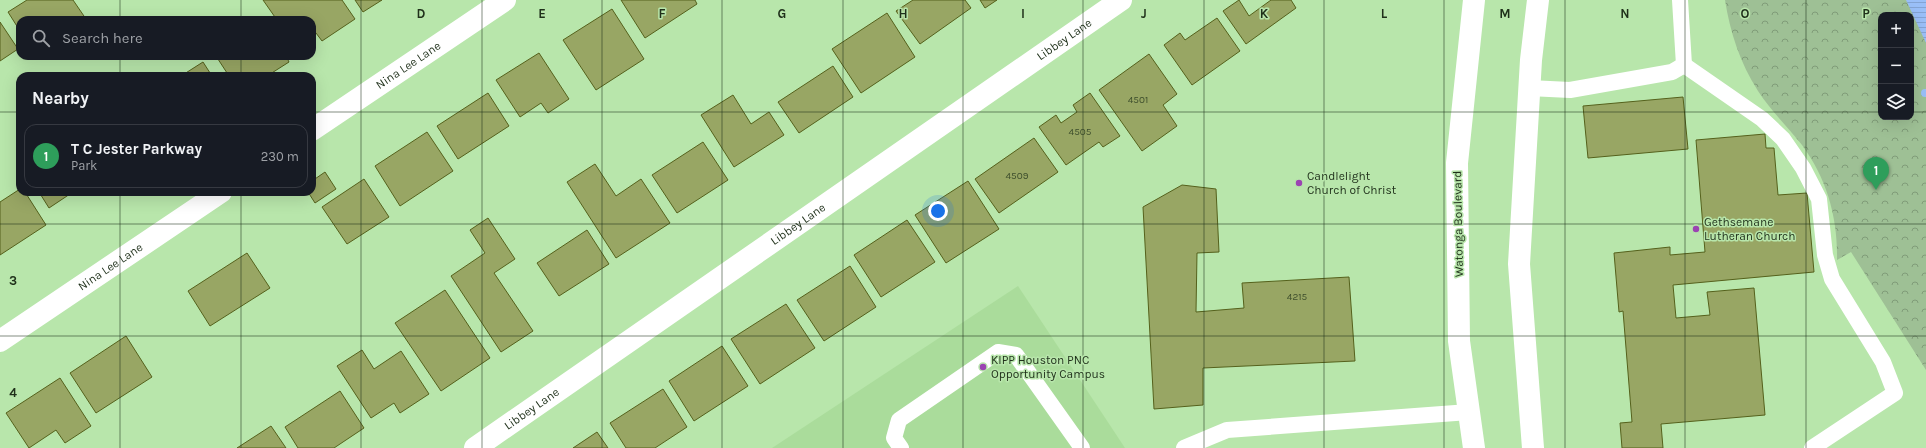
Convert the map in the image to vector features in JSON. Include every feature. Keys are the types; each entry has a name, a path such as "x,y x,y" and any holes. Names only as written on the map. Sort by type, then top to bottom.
{"street":[{"name":"Nina Lee Lane","path":"316,127 505,0"},
{"name":"Libbey Lane","path":"475,448 1121,0"},
{"name":"Watonga Boulevard","path":"1474,0 1457,163 1459,340 1474,448"},
{"path":"1533,448 1519,264 1529,88 1538,0"},
{"name":"Nina Lee Lane","path":"0,341 215,196"}],"lane":[{"path":"1680,0 1684,65"},
{"path":"1529,88 1570,90 1672,72 1684,65"},
{"path":"1684,65 1762,118 1783,139 1803,168 1819,199 1825,255 1832,279 1883,362 1895,393 1812,448"},
{"path":"901,448 894,438 899,420 998,352 1016,355 1082,448"},
{"path":"1184,448 1227,430 1469,412"}],"shaded area":[{"name":"KIPP Houston PNC Opportunity Campus","path":"1018,286 1125,448 772,448"}],"green space":[{"path":"1725,0 1926,0 1926,370 1851,252 1837,260 1837,244 1833,214 1818,171 1802,145 1758,91 1741,58 1733,35"}],"water":[{"path":"1906,0 1926,0 1926,43 1914,17 1914,12 1912,12"}],"building":[{"path":"27,0 73,0 84,16 16,16 16,25 8,12"},
{"path":"263,0 342,0 355,19 322,41 316,33 316,16 274,16"},
{"path":"355,0 382,0 363,12"},
{"path":"621,0 695,0 697,4 645,38"},
{"path":"913,0 965,0 971,8 920,44 896,11"},
{"path":"980,0 997,0 985,8"},
{"path":"1239,0 1249,16 1271,0 1291,0 1296,8 1246,44 1223,11"},
{"path":"612,9 644,59 596,90 563,40"},
{"path":"887,13 915,57 861,93 832,49"},
{"path":"1217,18 1240,51 1192,85 1164,45 1180,33 1185,40"},
{"path":"0,22 16,46 16,50 0,61"},
{"path":"539,53 569,99 548,113 541,103 520,117 496,80"},
{"path":"1149,54 1177,94 1163,105 1177,126 1142,151 1099,90"},
{"path":"219,60 288,60 289,62 273,72 226,72"},
{"path":"203,62 209,72 187,72"},
{"path":"833,66 853,97 799,133 778,102"},
{"path":"488,93 509,126 458,159 437,126"},
{"path":"1090,93 1120,136 1103,147 1099,142 1066,165 1039,127 1056,115 1061,123 1077,112 1073,105"},
{"path":"733,95 751,124 769,112 784,135 734,167 701,115"},
{"path":"1683,97 1688,149 1588,158 1583,106"},
{"path":"427,132 453,171 400,206 375,166"},
{"path":"1765,134 1766,148 1774,148 1778,195 1807,193 1814,272 1673,285 1676,318 1710,315 1707,292 1754,288 1765,415 1661,424 1663,448 1622,448 1620,423 1632,422 1623,311 1619,312 1614,253 1670,247 1670,255 1705,252 1696,140"},
{"path":"1034,138 1058,172 999,213 975,179"},
{"path":"703,142 728,180 677,213 652,175"},
{"path":"595,164 616,196 641,179 670,223 616,258 567,182"},
{"path":"325,172 336,189 315,203 311,196 316,196 316,178"},
{"path":"364,179 389,217 347,244 322,207"},
{"path":"968,181 999,229 946,263 915,215"},
{"path":"1182,185 1216,189 1219,252 1197,253 1196,312 1244,308 1242,283 1349,277 1355,361 1203,368 1203,405 1154,409 1143,207"},
{"path":"16,192 16,196 28,196 46,225 0,255 0,202"},
{"path":"42,196 67,196 49,208"},
{"path":"488,218 515,259 494,273 533,331 501,352 451,276 485,253 470,230"},
{"path":"907,220 935,262 881,297 854,255"},
{"path":"587,230 609,264 559,296 537,263"},
{"path":"247,253 270,288 210,326 188,291"},
{"path":"850,266 876,307 824,341 797,300"},
{"path":"445,290 490,358 441,391 395,323"},
{"path":"786,304 815,348 760,384 731,339"},
{"path":"126,336 152,377 96,413 70,373"},
{"path":"722,346 748,386 694,421 669,381"},
{"path":"362,350 374,369 401,351 429,394 400,413 394,403 371,418 337,366"},
{"path":"60,378 91,426 65,443 56,430 29,448 6,413"},
{"path":"663,389 687,427 655,448 626,448 610,423"},
{"path":"340,391 364,428 334,448 298,448 285,427"},
{"path":"271,426 286,448 237,448"},
{"path":"597,432 608,448 573,448"}],"place":[{"name":"Candlelight Church of Christ","path":"1299,183"},
{"name":"T C Jester Parkway","path":"1876,190"},
{"name":"Gethsemane Lutheran Church","path":"1696,229"},
{"name":"KIPP Houston PNC Opportunity Campus","path":"983,367"}]}
